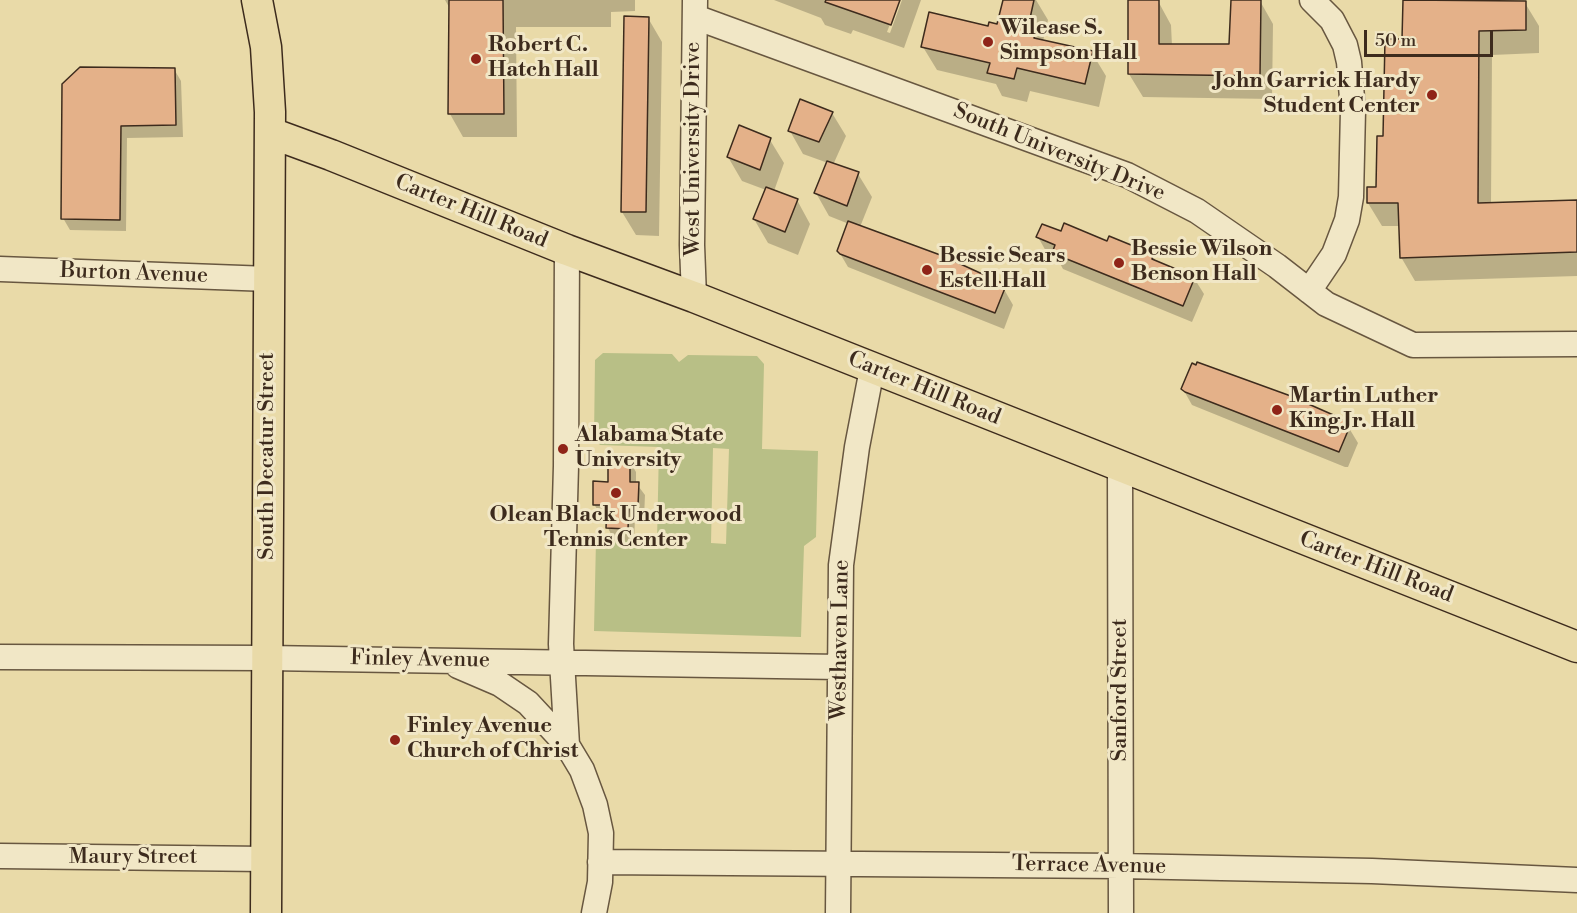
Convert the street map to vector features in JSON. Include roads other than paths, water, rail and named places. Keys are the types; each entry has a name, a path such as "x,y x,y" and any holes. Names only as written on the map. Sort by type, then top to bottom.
{"main road":[{"name":"South Decatur Street","path":"257,0 266,47 271,133 266,913"},
{"name":"Carter Hill Road","path":"271,133 567,250 694,297 1577,647"}],"street":[{"path":"1309,291 1334,254 1347,220 1352,185 1353,110 1349,62 1345,45 1332,20 1312,0"},
{"name":"South University Drive","path":"695,9 1127,175 1197,211 1326,304 1413,345 1577,344"},
{"name":"West University Drive","path":"694,297 695,9"},
{"path":"567,250 566,466 561,644 567,745"},
{"name":"Burton Avenue","path":"0,269 269,279"},
{"name":"Westhaven Lane","path":"838,913 841,565 857,447 872,369"},
{"name":"Sanford Street","path":"1120,467 1121,913"},
{"name":"Finley Avenue","path":"0,657 267,658 840,667"},
{"path":"447,661 500,684 528,703 567,745 582,770 595,805 601,833 600,882 594,913"},
{"name":"Maury Street","path":"0,856 266,859"},
{"name":"Terrace Avenue","path":"600,862 1121,866 1372,871 1577,880"}],"place":[{"name":"Wilease S. Simpson Hall","path":"988,42"},
{"name":"Robert C. Hatch Hall","path":"476,59"},
{"name":"John Garrick Hardy Student Center","path":"1432,95"},
{"name":"Bessie Wilson Benson Hall","path":"1119,263"},
{"name":"Bessie Sears Estell Hall","path":"927,270"},
{"name":"Martin Luther King Jr. Hall","path":"1277,410"},
{"name":"Alabama State University","path":"563,449"},
{"name":"Olean Black Underwood Tennis Center","path":"616,493"},
{"name":"Finley Avenue Church of Christ","path":"395,740"}]}
